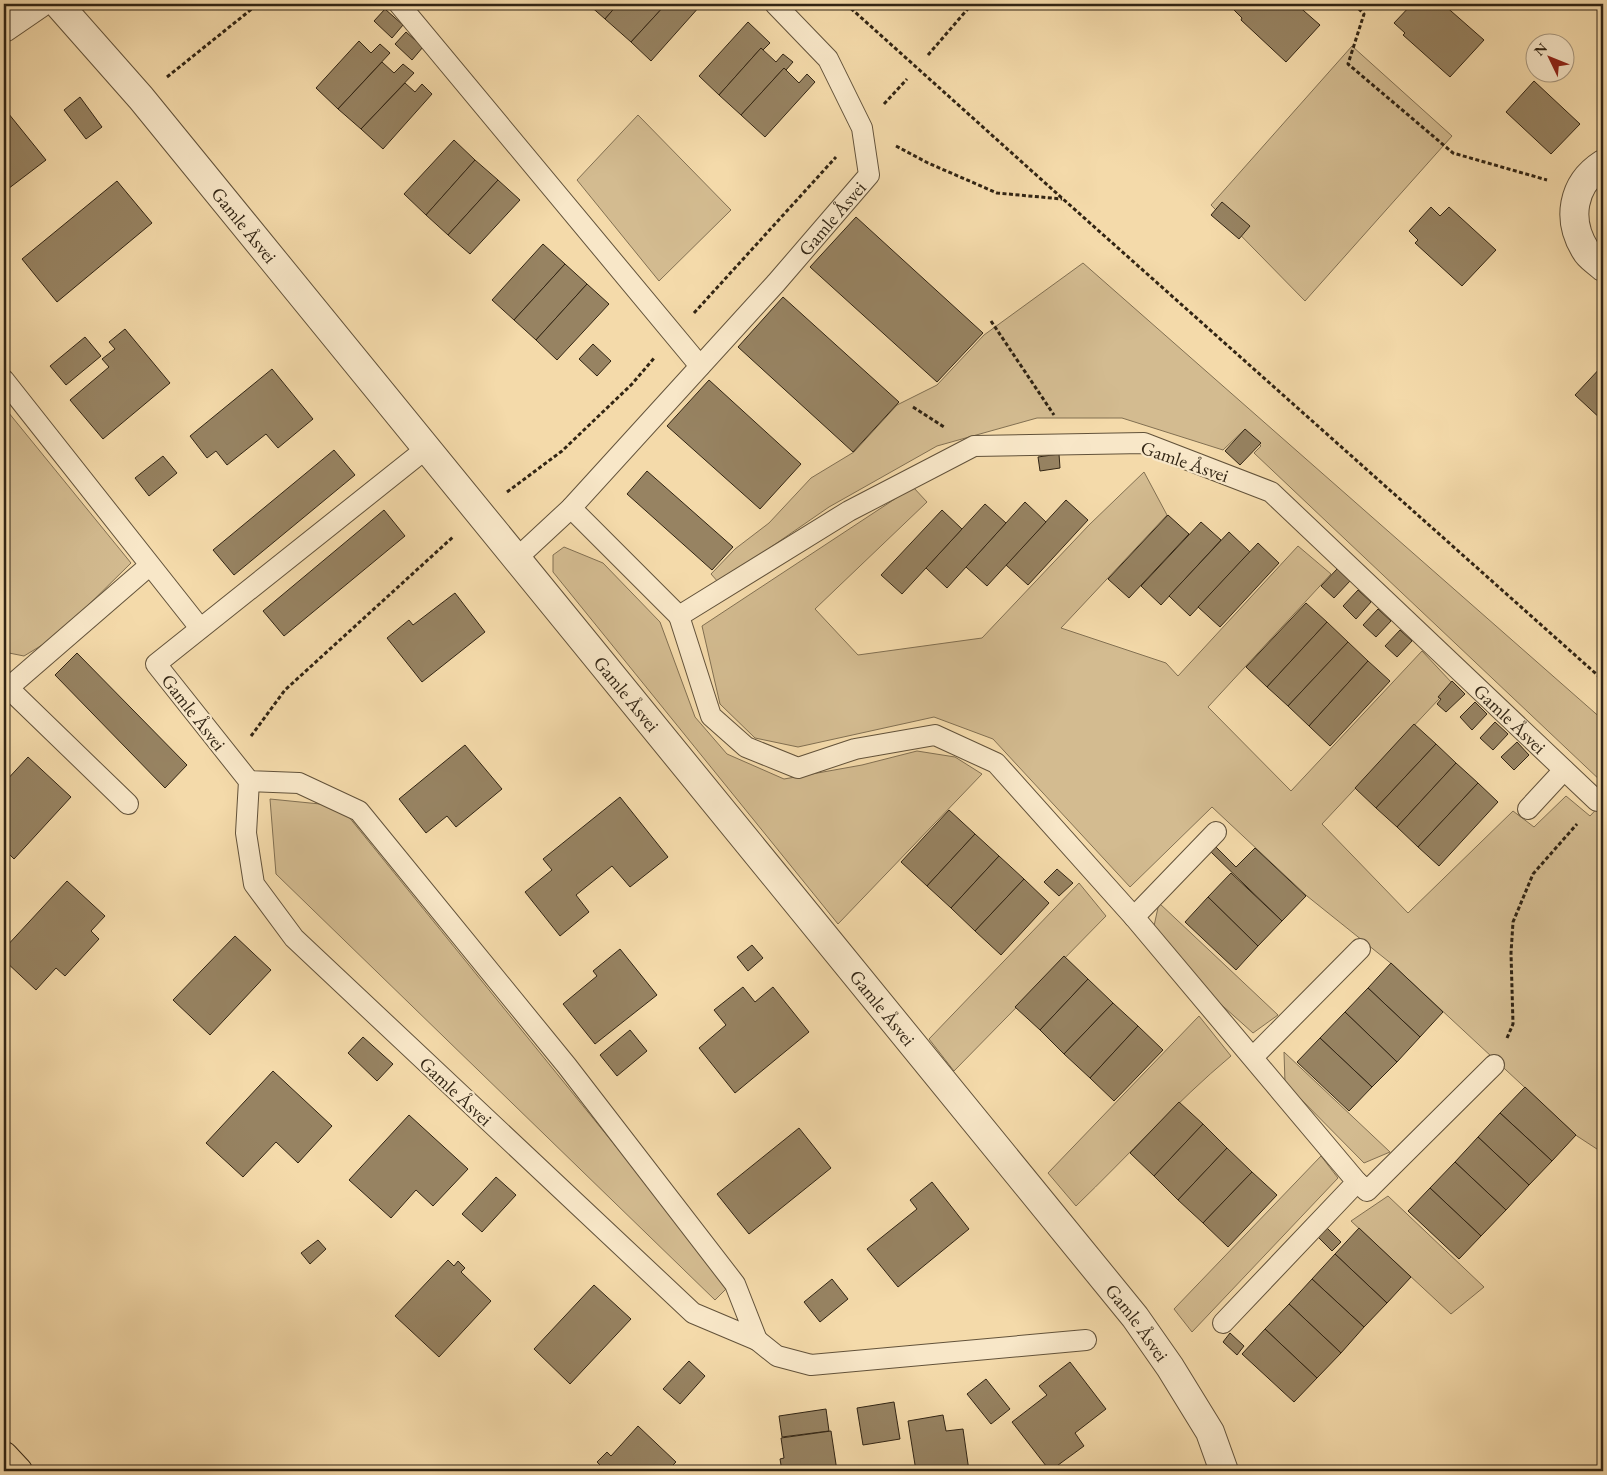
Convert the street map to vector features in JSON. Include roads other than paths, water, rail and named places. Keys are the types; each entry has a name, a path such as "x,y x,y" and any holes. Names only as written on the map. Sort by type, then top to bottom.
{"main road":[{"path":"4,1456 18,1471"}],"street":[{"path":"4,28 39,4"},
{"name":"Gamle Åsvei","path":"58,4 141,98 1135,1317 1170,1367 1210,1432 1224,1471"},
{"path":"1603,164 1593,171 1579,190 1573,207 1575,226 1586,251 1603,267"}],"lane":[{"path":"399,4 700,366"},
{"name":"Gamle Åsvei","path":"516,559 571,508 776,283 869,175 862,128 828,59 775,4"},
{"path":"4,380 200,628"},
{"name":"Gamle Åsvei","path":"679,616 849,511 974,446 1144,443 1271,492 1597,801"},
{"name":"Gamle Åsvei","path":"427,448 156,664 249,781 246,833 254,884 294,938 693,1313 757,1340 777,1356 811,1365 1086,1340"},
{"path":"571,508 679,616 711,716 746,747 798,768 856,748 935,735 996,762 1134,917 1366,1191 1494,1065"},
{"path":"128,804 6,686 150,566"},
{"path":"1528,808 1564,770"},
{"name":"Gamle Åsvei","path":"249,781 299,783 359,811 567,1066 735,1284 757,1340"},
{"path":"1134,917 1216,832"},
{"path":"1253,1057 1360,949"},
{"path":"1223,1323 1357,1182"}]}
